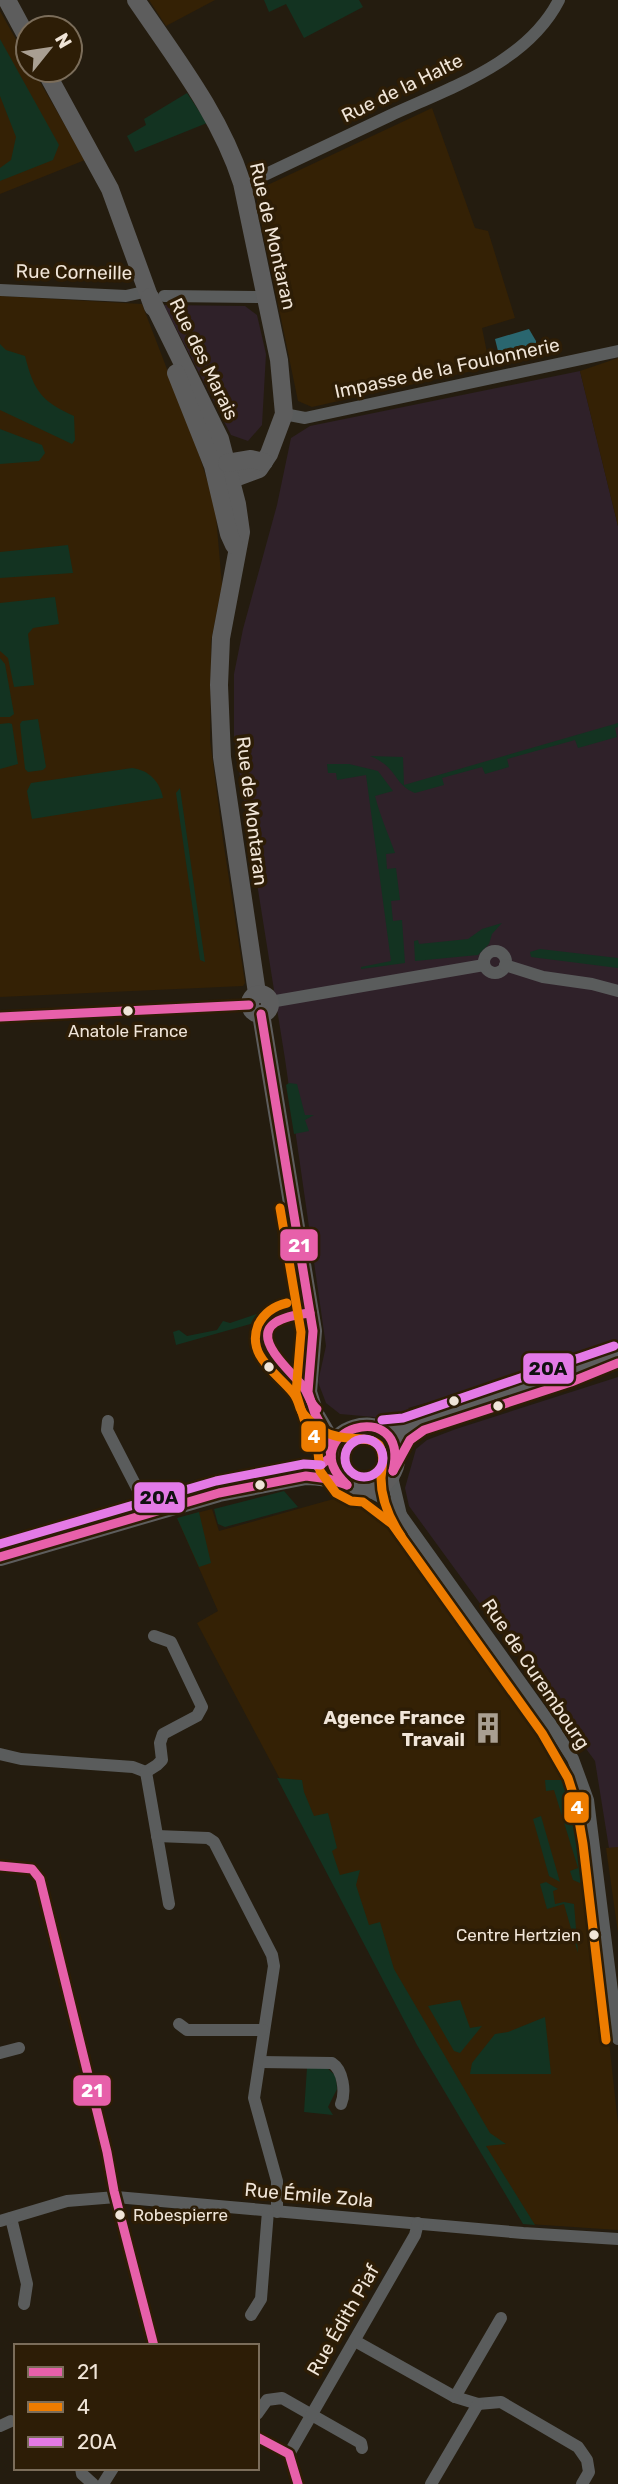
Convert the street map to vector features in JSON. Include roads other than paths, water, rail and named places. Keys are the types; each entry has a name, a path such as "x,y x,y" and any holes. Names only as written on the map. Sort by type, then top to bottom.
{"street":[{"name":"Rue de Montaran","path":"136,0 214,117 231,153 242,183 279,360 284,414 264,462 255,472 230,471"},
{"name":"Rue de la Halte","path":"242,183 408,107 504,59 540,27 559,0"},
{"name":"Rue des Marais","path":"53,84 107,181 212,441"},
{"name":"Rue Corneille","path":"0,290 126,296 266,297"},
{"name":"Impasse de la Foulonnerie","path":"284,414 305,418 618,351"},
{"name":"Rue de Montaran","path":"212,441 230,471 241,533 221,638 219,699 222,757 229,815 313,1331 308,1379 312,1405 332,1454"},
{"name":"Rue de Montaran","path":"212,441 229,534 237,552"},
{"path":"0,1017 259,1004 484,965 486,956 496,952 504,958 505,965 542,977 618,990"},
{"path":"312,1405 330,1420 351,1428 367,1426 383,1432 406,1430 618,1361"},
{"path":"0,1557 219,1493 306,1476 318,1476 354,1489 367,1490 383,1484 418,1433 588,1377 618,1361"},
{"path":"108,1421 107,1430 139,1492 150,1499 156,1512"},
{"path":"343,1483 332,1467 332,1454 335,1442 351,1428"},
{"path":"383,1432 393,1444 395,1464"},
{"path":"306,1476 332,1454"},
{"name":"Rue de Curembourg","path":"395,1464 393,1481 401,1515"},
{"name":"Rue de Curembourg","path":"367,1490 401,1515 552,1726 579,1773 588,1800 618,2039"},
{"path":"146,1772 162,1760 160,1742 163,1734 197,1716 202,1707 171,1642 154,1636"},
{"path":"0,1754 21,1759 133,1767 146,1772"},
{"path":"146,1772 169,1905"},
{"path":"157,1836 208,1838 217,1845 274,1960 254,2098 276,2178 261,2298 251,2315"},
{"path":"0,1866 32,1869 40,1879 153,2344"},
{"path":"179,2024 187,2030 263,2030"},
{"path":"0,2053 19,2048"},
{"path":"260,2062 336,2065 344,2096 341,2104"},
{"name":"Rue Émile Zola","path":"5,2219 67,2201 116,2197 618,2239"},
{"path":"5,2219 27,2284 24,2304"},
{"name":"Rue Édith Piaf","path":"289,2454 415,2235 418,2223"},
{"path":"455,2397 500,2318"},
{"path":"355,2341 455,2397 478,2404 501,2402 578,2447 587,2460 585,2478"},
{"path":"259,2411 267,2400 282,2398 361,2443 362,2448"},
{"path":"431,2484 478,2404"},
{"path":"259,2438 289,2454 297,2478"},
{"path":"81,2470 93,2484"}],"water":[{"path":"529,329 536,341 536,349 507,358 499,355 495,339"}],"place":[{"name":"Anatole France","path":"128,1011"},
{"name":"Agence France Travail","path":"488,1728"},
{"name":"Centre Hertzien","path":"594,1935"},
{"name":"Robespierre","path":"120,2215"}]}
